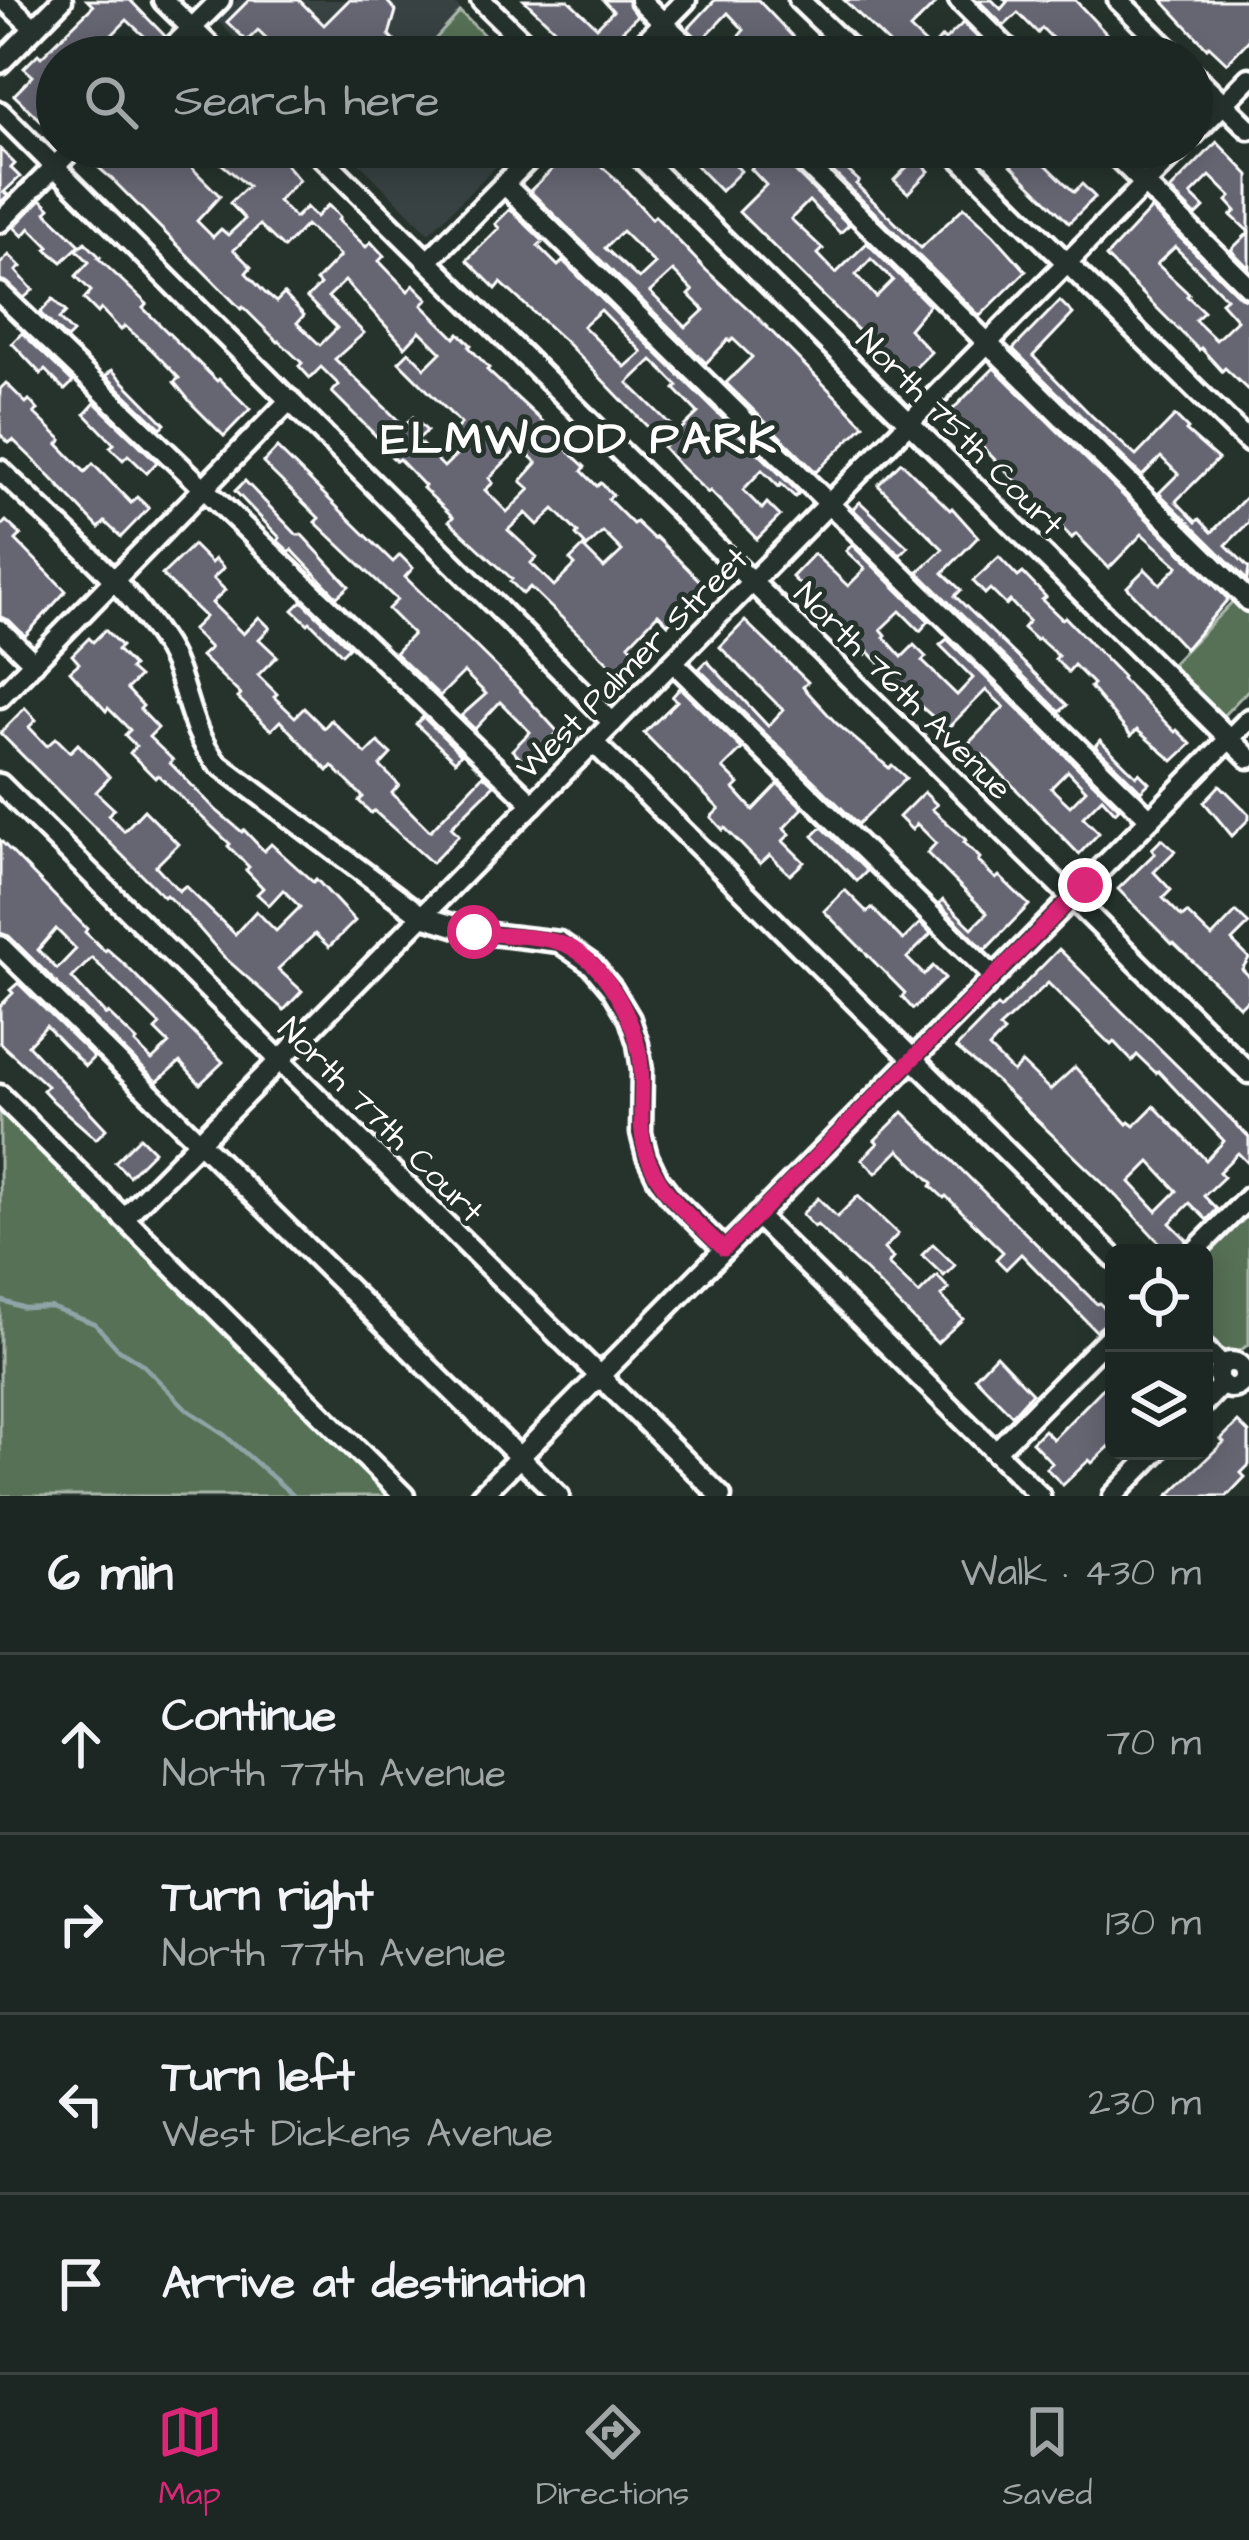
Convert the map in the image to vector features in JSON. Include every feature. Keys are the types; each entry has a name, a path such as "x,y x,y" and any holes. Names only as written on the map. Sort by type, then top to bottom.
{"street":[{"path":"4,0 34,28"},
{"path":"0,63 62,0"},
{"path":"164,0 200,36"},
{"path":"184,36 220,0"},
{"path":"482,0 518,36"},
{"path":"640,0 676,36"},
{"path":"650,36 686,0"},
{"path":"800,0 836,36"},
{"path":"959,0 995,36"},
{"path":"1118,0 1154,36"},
{"path":"1213,114 1249,78"},
{"path":"1213,94 1249,129"},
{"path":"0,112 36,147"},
{"path":"0,222 53,168"},
{"path":"57,168 613,723"},
{"name":"North 76th Avenue","path":"333,168 1249,1072"},
{"path":"428,261 520,168"},
{"name":"North 75th Court","path":"651,168 1249,758"},
{"path":"810,168 1249,601"},
{"path":"971,168 1249,442"},
{"path":"1128,168 1249,287"},
{"name":"West Palmer Street","path":"124,1218 1160,168"},
{"path":"504,184 1150,819"},
{"path":"0,293 532,804"},
{"path":"0,698 290,400"},
{"path":"0,470 143,614 172,657 186,705 217,763 422,916 474,932 559,942 592,965 630,1019 638,1044 646,1156 674,1200 724,1249"},
{"path":"0,630 34,663"},
{"path":"673,662 994,977"},
{"path":"481,1496 1249,719"},
{"path":"593,742 1105,1249"},
{"name":"North 77th Court","path":"0,784 721,1496"},
{"path":"0,946 559,1496"},
{"path":"0,1096 404,1496"},
{"path":"1202,1244 1249,1197"},
{"path":"757,1216 1040,1496"},
{"path":"995,1452 1105,1341"},
{"path":"1209,1352 1237,1375 1213,1395"},
{"path":"1114,1496 1148,1460"}],"shaded area":[{"path":"237,0 451,0 488,36 233,36 217,20"},
{"path":"364,168 494,168 429,233"}],"green space":[{"path":"460,12 485,36 438,36"},
{"path":"1237,597 1249,609 1249,689 1219,720 1167,669"},
{"path":"0,1110 391,1496 0,1496"},
{"path":"1249,1205 1249,1344 1232,1357 1213,1344 1212,1244"}],"building":[{"path":"87,0 130,0 165,36 144,36 127,20 111,36 62,36 93,6"},
{"path":"249,0 299,0 324,25 349,0 386,0 396,11 390,36 264,36 258,30 242,36 227,22"},
{"path":"524,0 568,0 597,27 613,11 603,0 627,0 637,16 617,36 562,36"},
{"path":"715,0 758,0 792,36 739,36 744,30 728,13 706,36 696,36 688,29"},
{"path":"844,0 939,0 910,29 917,36 881,36"},
{"path":"978,0 992,0 1001,9 1005,0 1075,0 1108,36 1050,36 1042,28 1038,33 1018,13 1004,26"},
{"path":"1162,0 1249,0 1249,40 1227,63 1213,50 1213,36 1196,36"},
{"path":"963,23 976,36 949,36"},
{"path":"36,56 36,116 14,95 33,76 24,68"},
{"path":"1217,142 1249,175 1249,232 1231,215 1236,211 1227,201 1231,197 1210,176 1191,195 1204,208 1196,216 1170,190 1192,168 1213,168"},
{"path":"0,149 20,177 0,203"},
{"path":"99,168 192,168 220,196 197,221 213,237 221,229 228,235 245,219 230,203 248,186 226,168 289,168 299,180 278,201 295,218 306,207 316,217 328,205 366,247 371,242 384,256 379,261 408,291 414,285 428,299 422,305 455,338 459,333 487,370 569,446 566,449 585,467 582,471 613,495 608,499 633,524 656,537 705,586 668,624 658,614 629,644 640,656 621,675 530,587 523,594 449,521 453,517 425,486 332,392 339,385 321,367 310,378 299,366 302,363 241,309","holes":["260,225 284,248 306,225 340,256 307,298 337,328 320,345 297,323 304,315 284,294 276,302 265,293 246,273 251,267 234,250","345,281 405,347 420,331 441,352 425,368 409,352 399,362 461,424 448,437 461,450 444,467 417,440 427,431 413,417 404,426 335,359 364,333 328,297","520,447 537,463 521,481 530,489 507,512 485,490 493,483 489,478","554,509 587,547 603,532 622,551 604,568 583,547 570,560 575,565 554,586 531,563 537,557 508,530 526,513 538,525"]},
{"path":"554,168 604,168 864,425 816,472 726,383 752,357 733,339 706,363 530,191","holes":["622,231 655,264 639,279 605,248","673,271 693,291 689,295 704,310 686,327 650,292"]},
{"path":"699,168 738,168 741,171 721,191"},
{"path":"791,168 849,225 840,233 809,201 791,219 823,249 818,254 836,273 867,243 929,305 909,329 931,352 908,375 739,212 766,185 751,169","holes":["871,259 893,280 876,297 856,275"]},
{"path":"829,168 845,168 921,248 964,207 994,235 1026,271 980,316"},
{"path":"906,168 929,171 908,193 894,180"},
{"path":"1014,168 1049,168 1074,192 1082,184 1095,197 1069,223"},
{"path":"41,199 50,208 46,212 80,245 62,262 30,228 23,236 14,227"},
{"path":"510,209 543,241 538,246 558,266 563,261 799,493 795,497 762,470 743,490 762,509 767,503 780,516 757,539 678,464 566,342 501,283 496,289 467,260 499,228 495,224","holes":["601,310 642,352 625,367 583,326","652,360 698,413 678,432 628,383"]},
{"path":"1151,209 1240,297 1249,300 1249,391 1199,350 1106,257","holes":["1175,247 1226,298 1221,302 1237,320 1216,340 1195,320 1204,312 1157,264"]},
{"path":"1249,232 1249,268 1231,250"},
{"path":"85,242 147,304 143,308 250,409 224,436 193,405 174,382 179,378 152,350 84,299 91,291 76,276 89,262 77,250"},
{"path":"9,255 33,290 24,298 0,280 0,264"},
{"path":"53,299 66,312 59,319 73,333 67,339 40,313"},
{"path":"1060,301 1073,314 1033,356 1136,456 1175,416 1218,459 1176,501 1212,532 1249,494 1249,522 1226,545 1249,568 1247,580 1159,493 1178,474 1161,457 1142,476 1013,349"},
{"path":"22,333 73,382 65,390 45,370 41,374 12,343"},
{"path":"994,368 1228,599 1185,649 1127,587 1145,569 1160,584 1178,566 1142,534 1109,568 1076,534 1072,538 949,413"},
{"path":"112,370 165,424 161,428 106,376"},
{"path":"6,383 38,410 34,413 85,472 93,464 131,503 137,497 149,508 121,537 105,522 99,528 13,440 9,443 0,434 0,389"},
{"path":"95,403 157,462 147,473 128,455 123,460 85,414"},
{"path":"277,448 393,562 400,555 413,568 405,577 558,732 526,764 512,750 530,732 500,702 475,729 461,716 486,694 464,672 440,696 395,653 413,634 388,609 397,600 315,522 319,518 263,463"},
{"path":"901,462 978,537 943,573 961,590 955,596 1067,705 1060,712 918,572 943,549 878,485"},
{"path":"245,481 349,586 337,597 278,541 235,491"},
{"path":"860,502 908,547 900,555 853,509"},
{"path":"6,521 21,535 16,540 66,591 25,636 0,617 0,527"},
{"path":"193,545 211,563 215,559 224,568 213,578 225,590 212,603 243,634 259,617 270,628 259,639 277,656 258,675 277,694 274,697 295,717 304,708 324,728 331,720 366,754 378,742 391,754 380,766 399,785 392,793 430,831 483,775 494,785 451,827 459,835 432,863 371,813 359,801 363,797 332,766 328,771 280,721 271,730 201,656 210,648 192,630 205,617 162,575"},
{"path":"852,545 929,621 920,631 900,611 881,629 902,657 914,645 926,657 922,661 957,695 973,678 940,645 947,639 1119,808 1115,812 1102,798 1083,817 1099,833 1079,854 983,755 978,760 965,747 1004,707 986,690 947,729 792,577 814,554 848,586 865,569 846,551","holes":["1068,771 1086,790 1070,806 1051,788"]},
{"path":"999,557 1018,577 1023,573 1046,597 1042,600 1065,617 1191,744 1173,761 1137,730 1131,736 1074,665 1068,672 1055,659 1058,656 1023,628 1029,621 1010,601 1006,605 990,589 985,594 973,581"},
{"path":"302,601 349,647 342,654 293,610"},
{"path":"745,621 808,682 803,687 836,723 906,778 858,824 699,669 707,661 768,726 783,710 720,647"},
{"path":"105,630 139,677 127,689 158,728 149,737 173,760 170,763 264,851 271,844 313,882 316,879 355,921 329,947 315,934 278,969 302,991 284,1010 224,957 0,733 25,708 36,720 29,727 47,746 56,738 70,752 78,744 110,777 96,792 114,809 108,815 124,831 144,810 178,844 156,866 179,891 185,886 235,934 256,911 276,931 300,907 283,890 269,905 257,894 263,888 230,844 130,753 136,746 125,735 130,730 70,671 79,663 72,655"},
{"path":"680,688 742,749 723,768 739,784 734,789 753,810 778,784 803,808 784,828 790,834 783,841 804,862 790,875 770,855 760,864 723,830 711,817 719,809 644,733 677,701 672,697"},
{"path":"423,717 461,754 455,761 416,724"},
{"path":"1100,740 1149,783 1141,791 1095,746"},
{"path":"1220,785 1249,814 1232,836 1204,802"},
{"path":"924,792 937,805 932,809 966,840 978,861 1029,905 985,950 939,904 943,900 972,928 987,913 927,853 936,843 917,824 912,830 899,817"},
{"path":"822,827 867,871 857,881 813,836"},
{"path":"1162,839 1175,851 1154,872 1171,890 1163,898 1182,917 1187,913 1212,937 1236,912 1249,924 1232,941 1249,958 1242,969 1249,976 1249,998 1240,1007 1118,889 1155,853 1152,849"},
{"path":"0,840 85,932 223,1062 200,1084 180,1062 157,1082 9,936 0,933","holes":["56,929 76,949 57,969 38,950","92,958 160,1025 155,1030 169,1044 152,1060 72,978"]},
{"path":"845,890 867,912 872,908 903,940 920,923 931,934 907,958 924,975 933,966 945,978 913,1009 902,997 905,993 824,911"},
{"path":"1059,949 1249,1137 1249,1164 1238,1153 1219,1172 1224,1177 1204,1196 1217,1209 1207,1220 1190,1203 1170,1223 1187,1240 1185,1244 1161,1244 994,1079 956,1048 997,1006 1000,1009","holes":["1048,983 1111,1045 1114,1042 1132,1061 1137,1055 1158,1071 1224,1141 1206,1160 1154,1106 1134,1126 1127,1124 1075,1067 1050,1090 1022,1063 1013,1072 989,1048 1004,1032 999,1028","1150,1162 1177,1191 1157,1211 1130,1182"]},
{"path":"18,983 94,1057 85,1066 46,1026 28,1045 106,1129 96,1139 0,1043 0,1006"},
{"path":"903,1112 1105,1309 1105,1324 1096,1331 1021,1254 1006,1269 996,1259 1003,1252 899,1150 876,1173 862,1159 878,1143 875,1140"},
{"path":"140,1137 154,1151 129,1176 115,1162"},
{"path":"858,1196 898,1234 884,1249 893,1258 888,1264 919,1294 937,1276 949,1289 941,1296 963,1319 937,1343 802,1214 818,1198 837,1217"},
{"path":"933,1244 955,1265 944,1276 922,1255"},
{"path":"996,1355 1032,1393 1012,1415 975,1377"},
{"path":"1105,1386 1105,1451 1063,1485 1046,1468 1052,1463 1032,1442 1044,1430 1053,1439"},
{"path":"1238,1422 1249,1433 1249,1465 1241,1473 1245,1477 1227,1496 1168,1496 1205,1460 1213,1460 1213,1453 1224,1442 1221,1439"}],"waterway":[{"path":"0,1300 24,1308 51,1307 95,1324 188,1410 221,1432 294,1496"}],"district":[{"name":"ELMWOOD PARK","path":"580,437"}],"route":[{"path":"474,932 559,942 592,965 612,989 638,1044 646,1156 674,1200 724,1249 1085,885"}]}
